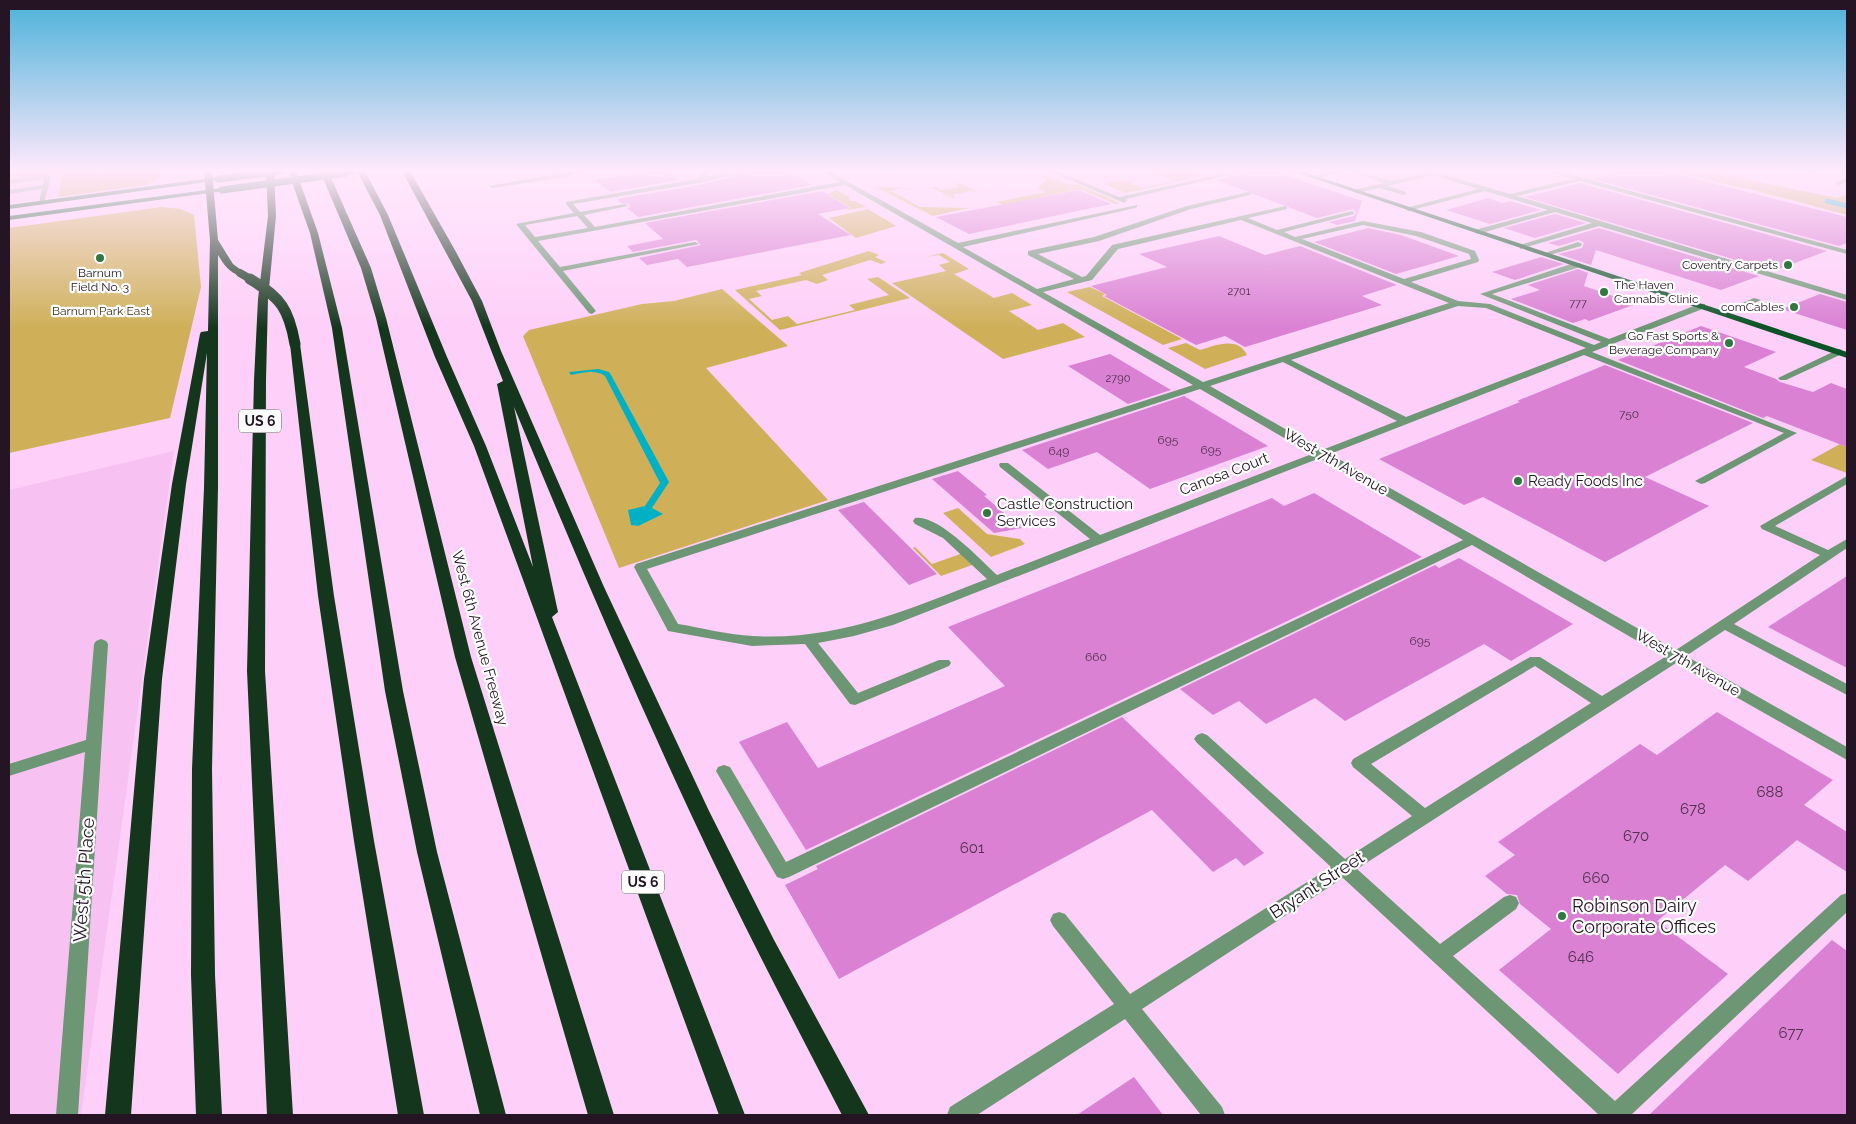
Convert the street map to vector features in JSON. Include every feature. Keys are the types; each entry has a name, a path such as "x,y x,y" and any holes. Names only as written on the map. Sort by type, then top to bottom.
{"highway":[{"path":"209,1115 203,976 202,769 211,488 214,240 212,223"},
{"name":"US 6","path":"271,223 263,299 260,380 256,671 280,1115"},
{"path":"310,223 337,328 398,710 427,852 493,1115"},
{"name":"West 6th Avenue Freeway","path":"347,223 366,268 382,318 463,657 602,1115"},
{"path":"387,223 441,357 480,446 560,660"},
{"name":"US 6","path":"436,223 478,301 496,351 560,660 729,1109"},
{"path":"214,240 229,266 279,299 287,310 295,344 326,596 364,841 412,1115"},
{"path":"118,1115 153,679 179,484 212,293"},
{"path":"496,351 604,604 676,762 766,947 856,1115"}],"main road":[{"path":"1453,223 1843,353"}],"street":[{"path":"523,223 520,224 592,311"},
{"path":"588,223 593,228"},
{"path":"533,240 619,223"},
{"name":"West 7th Avenue","path":"917,223 1847,754"},
{"path":"956,246 1057,223"},
{"path":"1081,280 1032,253 1096,238 1140,223"},
{"path":"1036,291 1089,278 1115,247 1217,223"},
{"path":"1255,223 1457,303 1487,306 1792,433 1701,481"},
{"path":"1277,232 1311,223"},
{"path":"1295,239 1361,223"},
{"path":"1365,223 1418,234 1472,253 1474,260 1403,282"},
{"path":"1478,232 1508,223"},
{"path":"1744,223 1847,252"},
{"path":"1523,247 1600,224 1847,298"},
{"path":"558,270 695,244"},
{"path":"1546,254 1578,244"},
{"path":"1577,264 1484,294 1609,342"},
{"path":"1723,313 1757,300"},
{"path":"1202,386 1457,303"},
{"name":"Canosa Court","path":"1202,386 640,567 673,628 751,641 809,640 842,636 867,629 995,580 1702,306"},
{"path":"1783,378 1843,353"},
{"path":"1283,359 1405,421"},
{"path":"1004,465 1098,540"},
{"path":"1830,555 1766,526 1847,478"},
{"path":"919,521 947,535 995,580"},
{"path":"724,771 783,872 1474,540"},
{"name":"Bryant Street","path":"958,1115 1676,656 1847,543"},
{"path":"1724,624 1847,690"},
{"path":"809,640 855,700 944,663"},
{"name":"West 5th Place","path":"67,1115 101,644"},
{"path":"1424,817 1359,763 1535,660 1602,703"},
{"path":"1202,739 1615,1115 1847,901"},
{"path":"9,770 94,743"},
{"path":"1439,955 1510,903"},
{"path":"1059,920 1214,1115"}],"shaded area":[{"path":"174,451 81,1115 9,1115 9,490"}],"green space":[{"name":"Barnum Park East","path":"42,223 195,223 201,287 170,418 9,453 9,228"},
{"path":"836,223 892,223 896,226 856,238"},
{"path":"869,251 879,255 875,257 886,262 881,264 870,260 822,275 828,280 817,284 806,280 756,291 762,296 749,299 772,320 788,316 797,324 855,310 849,305 889,295 867,279 878,277 910,298 780,330 735,290 802,275 799,273"},
{"path":"943,253 969,269 954,274 994,298 1012,293 1032,305 1009,311 1038,330 1063,323 1085,337 1003,359 892,283 946,271 939,265 950,262 939,255 925,257"},
{"path":"1090,287 1105,294 1102,296 1182,339 1163,345 1067,292"},
{"path":"722,289 788,346 706,368 828,500 619,568 523,336 529,330 642,304 674,301"},
{"path":"1186,343 1200,350 1220,344 1232,344 1243,349 1247,355 1205,369 1168,348"},
{"path":"1840,444 1847,447 1847,473 1811,460"},
{"path":"958,508 987,534 1020,539 1025,544 991,557 943,513"},
{"path":"915,547 932,564 963,553 975,564 941,576 913,548"}],"water":[{"path":"598,369 609,372 611,375 669,482 652,508 663,514 638,526 631,525 628,510 645,506 660,483 605,376 593,372 571,375 569,372"}],"building":[{"path":"646,223 833,223 851,235 687,267 678,259 647,265 639,258 701,245 696,240 633,252 627,246 663,239"},
{"path":"949,223 1019,223 969,234"},
{"path":"1521,223 1584,223 1535,238 1504,228"},
{"path":"1614,223 1727,223 1827,251 1773,271"},
{"path":"1756,223 1847,223 1847,243 1839,246"},
{"path":"1368,228 1401,235 1459,256 1396,274 1314,242"},
{"path":"1599,228 1759,276 1721,290 1596,250 1591,265 1558,254 1582,248 1584,243 1579,240 1559,246 1548,243"},
{"path":"1219,236 1265,255 1300,246 1397,285 1362,296 1382,305 1245,347 1225,336 1196,345 1104,296 1107,295 1091,286 1167,267 1139,254"},
{"path":"1541,257 1564,264 1515,280 1492,272"},
{"path":"1578,269 1588,273 1584,286 1636,304 1589,321 1585,319 1573,323 1511,299 1540,290 1528,285"},
{"path":"1820,294 1847,302 1847,330 1782,309"},
{"path":"1701,326 1776,352 1744,367 1780,382 1813,392 1831,383 1847,389 1847,447 1767,416 1763,418 1618,360"},
{"path":"1110,354 1171,390 1128,404 1068,366"},
{"path":"1605,365 1753,423 1645,477 1709,506 1605,562 1483,497 1464,505 1379,459 1520,402 1517,401"},
{"path":"1184,396 1268,446 1150,489 1097,452 1048,469 1022,450"},
{"path":"958,471 1022,528 994,533 932,479"},
{"path":"1314,493 1422,557 806,850 739,742 787,722 818,768 1005,686 948,627 1272,498 1284,506"},
{"path":"864,502 937,574 909,585 838,510"},
{"path":"1459,558 1573,624 1511,661 1484,644 1345,721 1315,698 1266,724 1239,701 1213,715 1180,689 1435,565 1439,568"},
{"path":"1847,576 1847,668 1768,627"},
{"path":"1717,712 1833,780 1804,805 1847,832 1847,872 1797,840 1748,881 1725,865 1657,921 1728,974 1618,1074 1499,970 1551,929 1520,904 1517,895 1507,894 1485,876 1515,855 1498,842 1640,744 1657,755"},
{"path":"1122,717 1264,853 1244,866 1236,858 1213,872 1152,810 839,979 785,885 818,869 816,866"},
{"path":"1832,940 1847,951 1847,1115 1649,1115"},
{"path":"1134,1077 1163,1115 1077,1115"}],"place":[{"name":"Barnum Field No. 3","path":"100,258"},
{"name":"Coventry Carpets","path":"1788,265"},
{"name":"The Haven Cannabis Clinic","path":"1604,292"},
{"name":"comCables","path":"1794,307"},
{"name":"Go Fast Sports & Beverage Company","path":"1729,343"},
{"name":"Ready Foods Inc","path":"1518,481"},
{"name":"Castle Construction Services","path":"987,513"},
{"name":"Robinson Dairy Corporate Offices","path":"1562,916"}]}
